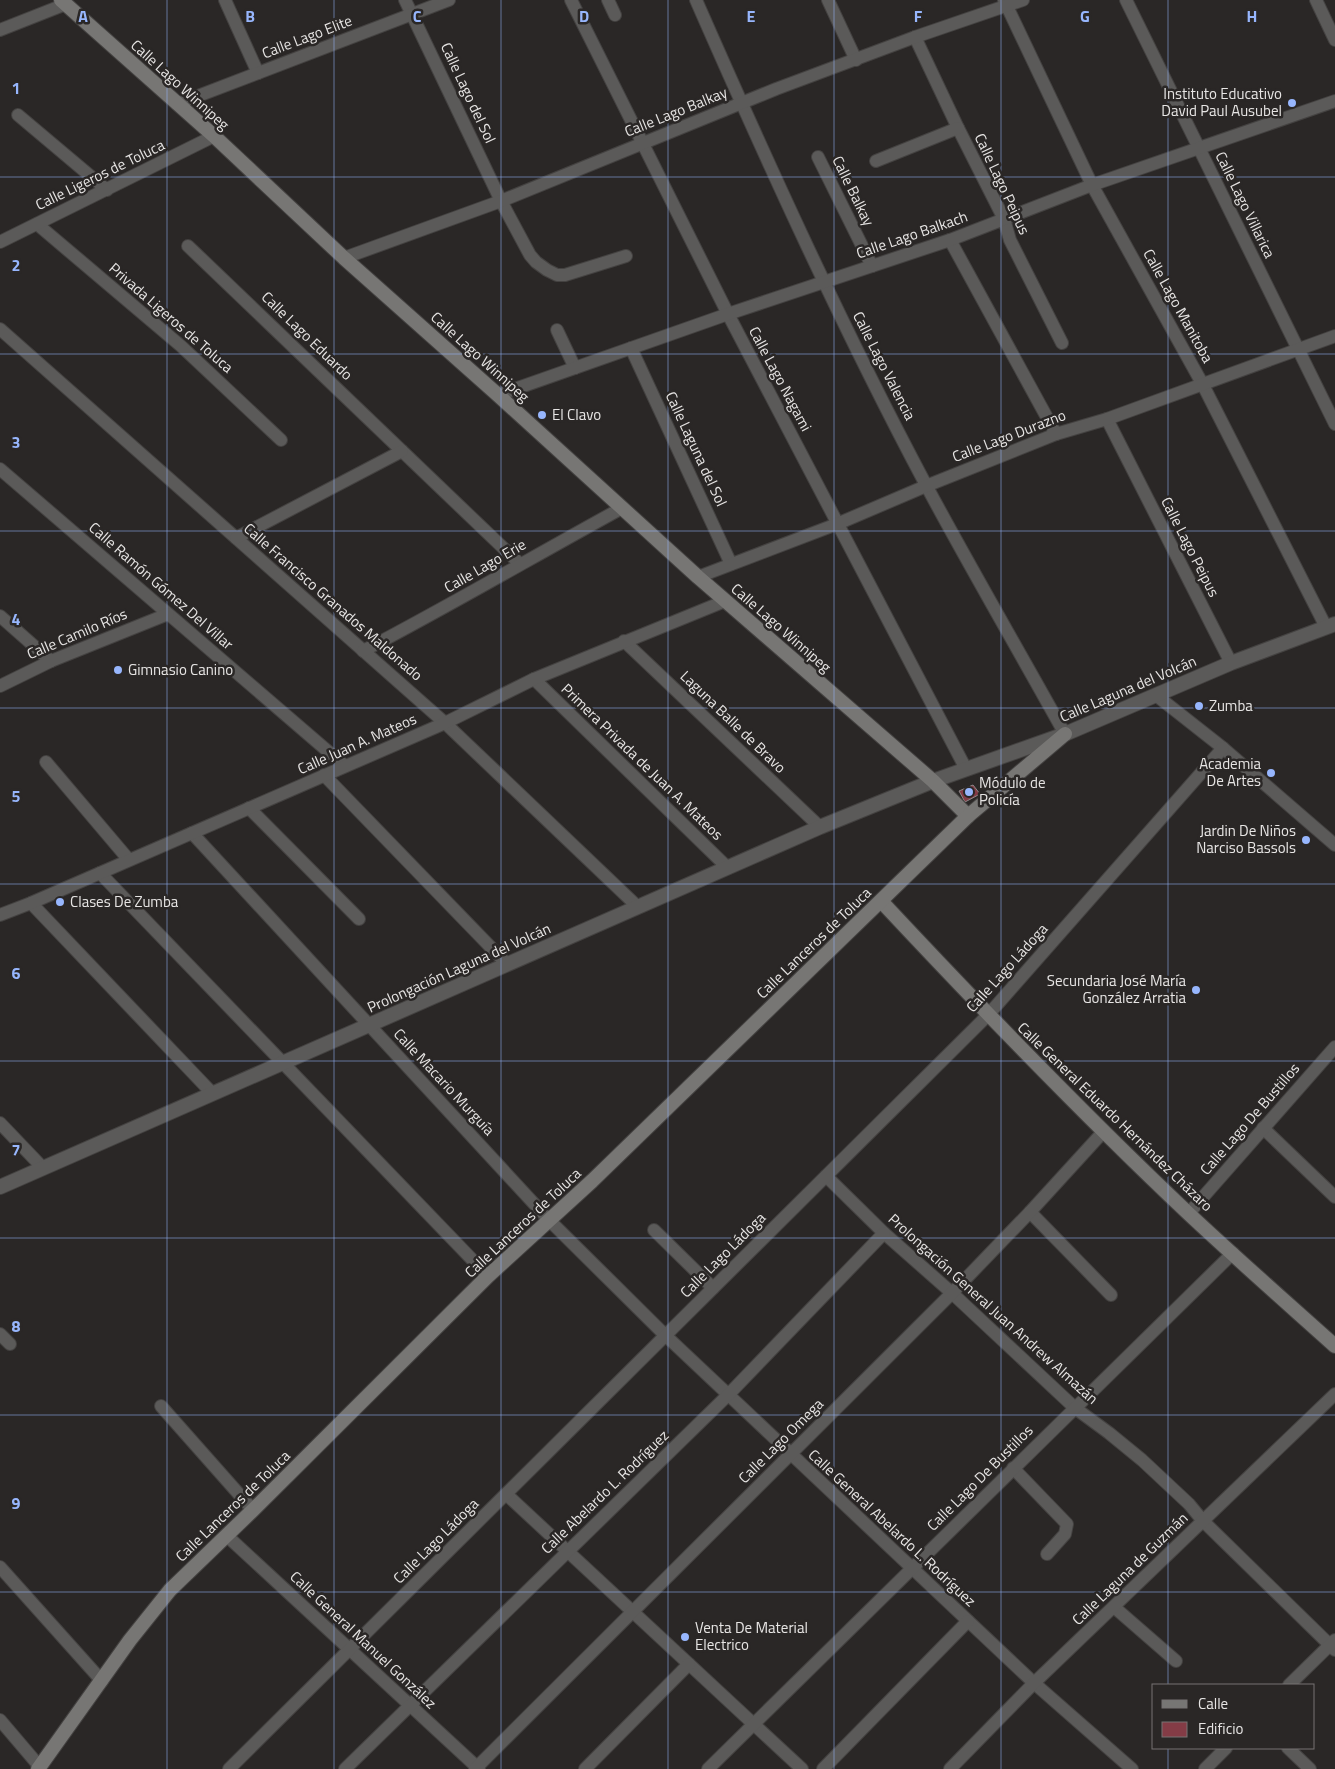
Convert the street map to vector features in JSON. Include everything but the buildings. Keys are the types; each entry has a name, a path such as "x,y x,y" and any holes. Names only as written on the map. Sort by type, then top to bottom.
{"main road":[{"name":"Calle Lago Winnipeg","path":"64,2 214,136 344,258 698,577 933,781 968,816"},
{"name":"Calle Lanceros de Toluca","path":"39,1768 159,1602 488,1276 550,1221 968,816 1066,734"},
{"name":"Calle General Eduardo Hernández Cházaro","path":"881,901 988,1015 1104,1131 1189,1213 1335,1346"}],"street":[{"path":"225,0 258,72"},
{"name":"Calle Lago del Sol","path":"405,0 501,201 530,255 536,262 557,275 576,272 626,256"},
{"name":"Calle Lago Elite","path":"177,104 450,0"},
{"name":"Calle Lago Nagami","path":"571,0 641,144 728,314 966,769"},
{"path":"608,0 615,16"},
{"name":"Calle Lago Valencia","path":"696,0 824,283 926,486 1066,734"},
{"path":"828,0 856,60"},
{"name":"Calle Lago Balkay","path":"344,258 501,201 741,103 1005,3 1023,0"},
{"name":"Calle Lago Villarica","path":"1126,0 1335,424"},
{"path":"1316,0 1335,40"},
{"path":"0,30 64,2"},
{"name":"Calle Lago Manitoba","path":"1005,3 1092,184 1203,385 1330,625"},
{"name":"Calle Lago Peipus","path":"915,37 1004,219 1010,240 1062,343"},
{"name":"Calle Lago Balkach","path":"498,395 728,314 950,240 1092,184 1335,101"},
{"path":"18,115 107,190"},
{"path":"876,161 958,128"},
{"name":"Calle Ligeros de Toluca","path":"0,242 214,136"},
{"name":"Calle Balkay","path":"818,157 872,266"},
{"name":"Privada Ligeros de Toluca","path":"37,224 181,346 281,440"},
{"path":"950,240 1056,434"},
{"name":"Calle Lago Eduardo","path":"188,246 520,564"},
{"name":"Calle Francisco Granados Maldonado","path":"0,329 445,723 638,907"},
{"path":"557,330 575,368"},
{"name":"Calle Lago Durazno","path":"698,577 837,524 1056,434 1107,419 1335,336"},
{"name":"Calle Laguna del Sol","path":"631,348 731,564"},
{"name":"Calle Lago Peipus","path":"1107,419 1230,663"},
{"path":"236,538 402,451"},
{"name":"Calle Ramón Gómez Del Villar","path":"0,469 346,766"},
{"name":"Calle Lago Erie","path":"363,651 447,607 622,508"},
{"name":"Calle Juan A. Mateos","path":"0,915 445,723 534,679 725,601"},
{"name":"Calle Camilo Ríos","path":"0,686 51,661 168,614"},
{"path":"0,616 51,661"},
{"name":"Calle Laguna del Volcán","path":"933,781 1066,734 1230,663 1330,625"},
{"name":"Laguna Balle de Bravo","path":"624,641 820,827"},
{"name":"Primera Privada de Juan A. Mateos","path":"534,679 728,868"},
{"path":"1157,696 1222,748 1335,845"},
{"name":"Calle Lago Ládoga","path":"229,1769 988,1015 1222,748"},
{"path":"46,762 129,860"},
{"path":"324,776 507,964"},
{"name":"Prolongación Laguna del Volcán","path":"0,1187 820,827 933,781"},
{"path":"249,808 359,919"},
{"name":"Calle Macario Murguía","path":"192,833 550,1221"},
{"path":"100,873 488,1276"},
{"path":"31,903 212,1093"},
{"name":"Calle Lago De Bustillos","path":"1189,1213 1335,1047"},
{"path":"0,1123 43,1168"},
{"path":"1263,1128 1335,1197"},
{"name":"Calle Lago Omega","path":"477,1768 952,1293 1104,1131"},
{"name":"Prolongación General Juan Andrew Almazán","path":"826,1176 884,1234 952,1293 1075,1408 1110,1433 1142,1460 1333,1645"},
{"path":"1030,1212 1111,1295"},
{"name":"Calle General Abelardo L. Rodríguez","path":"550,1221 665,1335 968,1621 1034,1683 1132,1769"},
{"path":"654,1230 713,1288"},
{"name":"Calle Abelardo L. Rodríguez","path":"345,1769 728,1395 884,1234"},
{"name":"Calle Lago De Bustillos","path":"708,1769 1233,1253"},
{"path":"0,1334 10,1344"},
{"name":"Calle Laguna de Guzmán","path":"950,1769 1034,1683 1335,1394"},
{"path":"161,1406 252,1510"},
{"path":"1013,1468 1067,1524 1064,1534 1047,1554"},
{"path":"506,1494 802,1769"},
{"name":"Calle General Manuel González","path":"226,1535 477,1768"},
{"path":"0,1567 5,1580 102,1681"},
{"path":"1114,1607 1176,1661"},
{"path":"823,1769 968,1621"},
{"path":"1290,1684 1333,1645"},
{"path":"585,1769 689,1664"},
{"path":"0,1720 39,1768"},
{"path":"1205,1769 1225,1749"},
{"path":"1289,1749 1310,1769"}],"place":[{"name":"Instituto Educativo David Paul Ausubel","path":"1292,103"},
{"name":"El Clavo","path":"542,415"},
{"name":"Gimnasio Canino","path":"118,670"},
{"name":"Zumba","path":"1199,706"},
{"name":"Academia De Artes","path":"1271,773"},
{"name":"Módulo de Policía","path":"969,792"},
{"name":"Jardin De Niños Narciso Bassols","path":"1306,840"},
{"name":"Clases De Zumba","path":"60,902"},
{"name":"Secundaria José María González Arratia","path":"1196,990"},
{"name":"Venta De Material Electrico","path":"685,1637"}]}
